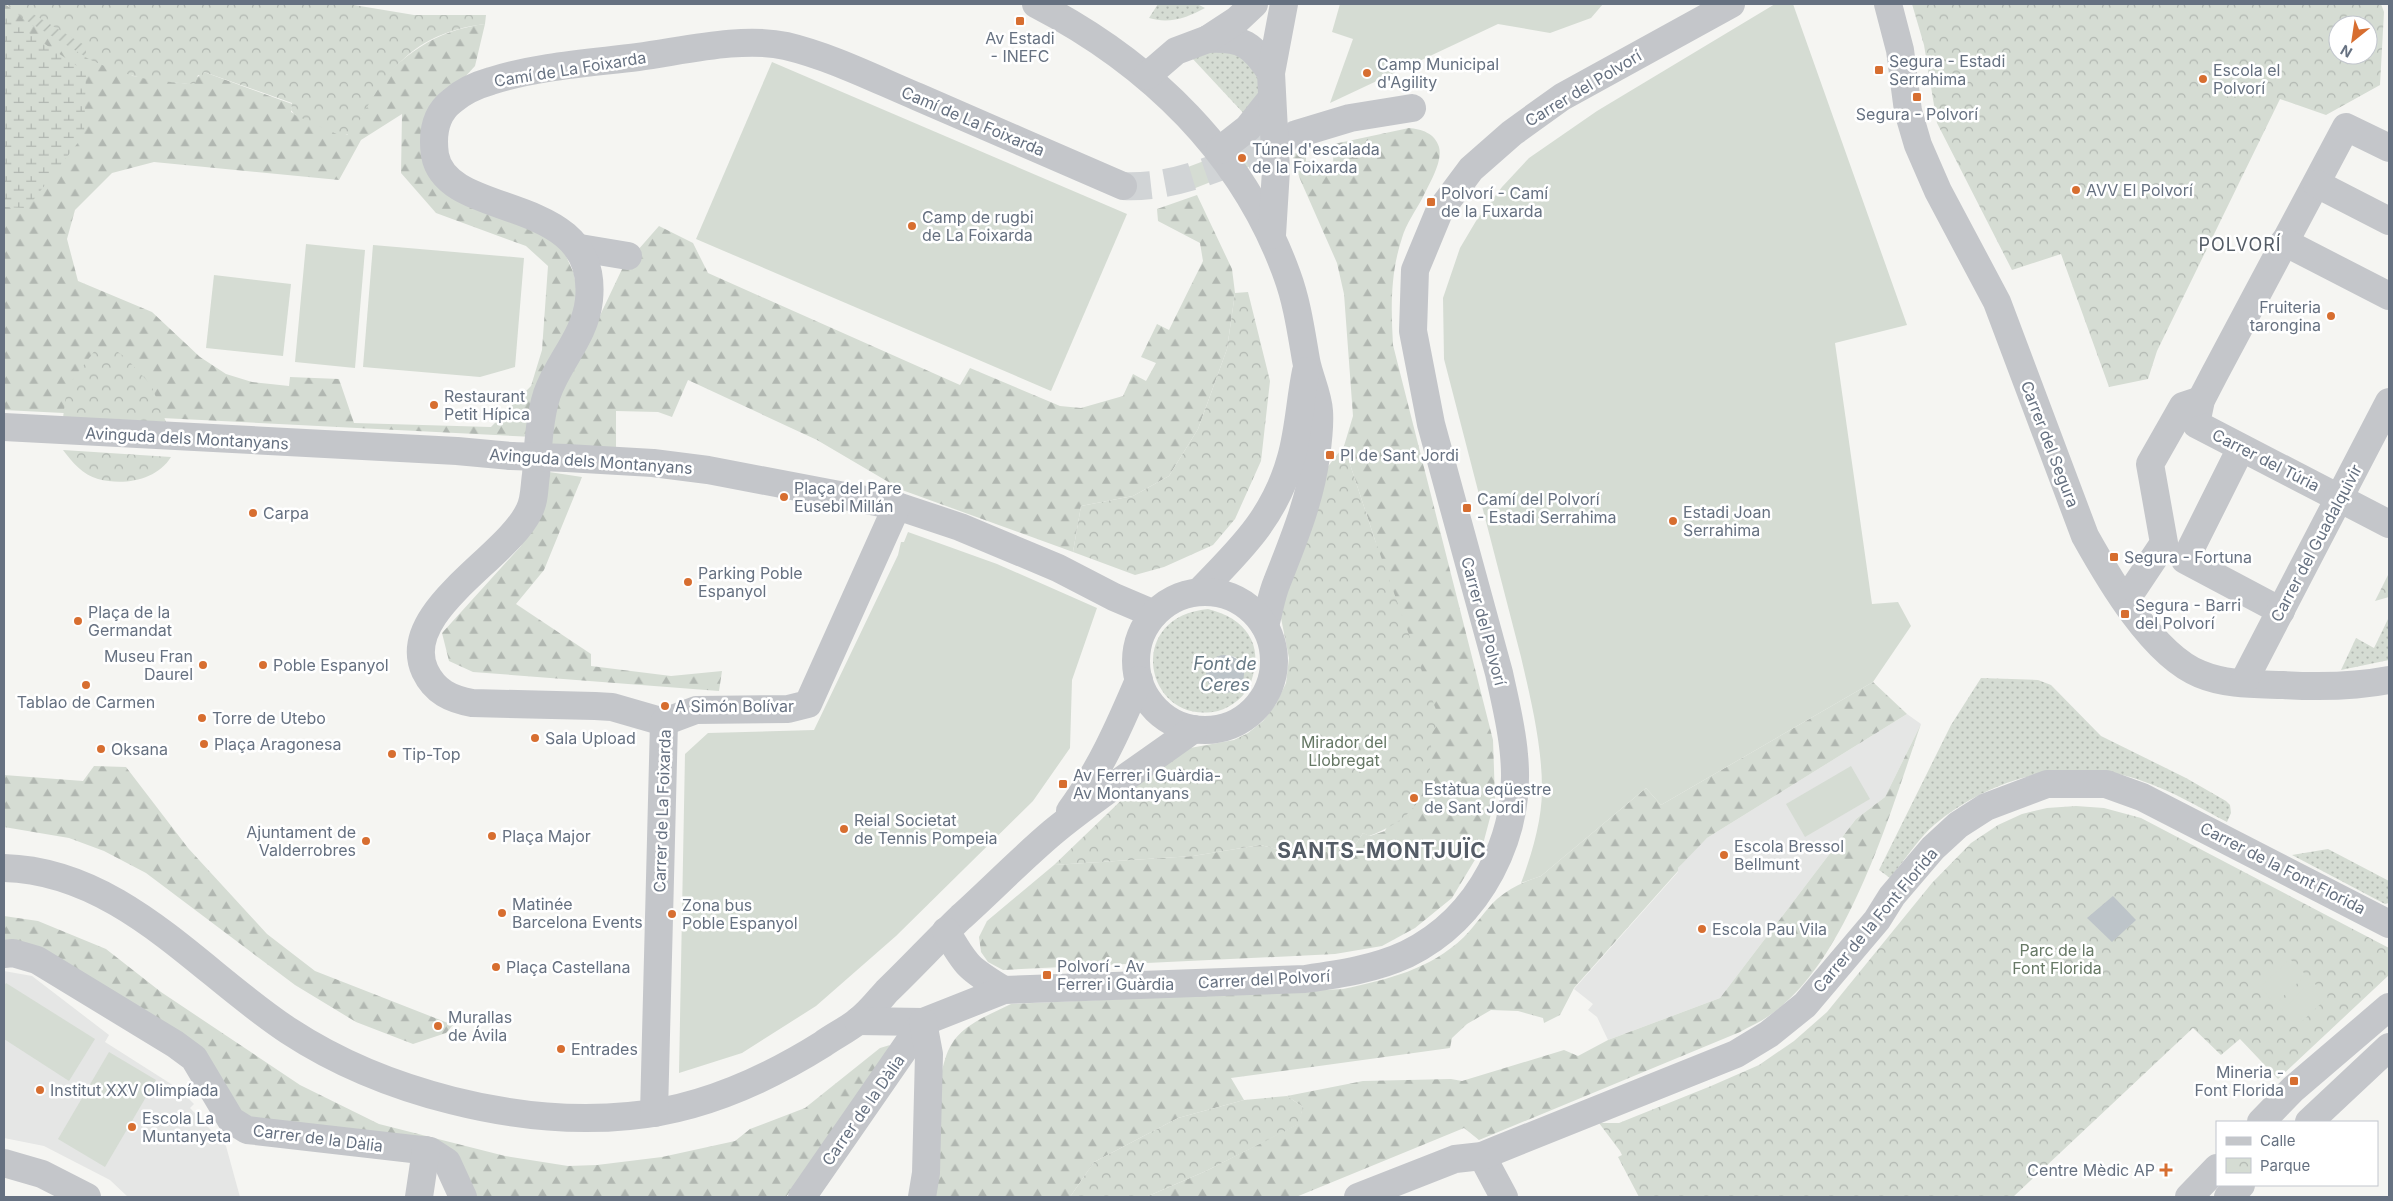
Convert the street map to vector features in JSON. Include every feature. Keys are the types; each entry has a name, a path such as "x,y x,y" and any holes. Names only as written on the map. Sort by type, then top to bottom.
{"street":[{"path":"1036,4 1078,25 1147,76 1189,114 1220,150 1272,235 1300,320 1307,365 1319,410 1316,456 1299,530 1276,583 1265,626"},
{"path":"1147,76 1176,51 1208,39 1237,20 1254,4"},
{"path":"1272,235 1276,170 1271,86 1284,4"},
{"name":"Carrer del Polvorí","path":"858,1021 923,1022 1004,990 1305,979 1346,973 1385,963 1408,953 1435,938 1469,906 1494,868 1504,843 1511,815 1514,757 1508,715 1499,674 1431,424 1413,331 1415,270 1439,212 1471,169 1512,133 1578,88 1731,4"},
{"name":"Carrer del Segura","path":"1888,4 1900,50 1908,111 1918,145 1938,191 1997,302 2085,536 2126,604 2176,660 2199,674 2220,681 2243,684 2350,687 2389,680"},
{"path":"1208,39 1231,38 1248,46 1262,59 1271,86 1248,128 1220,150"},
{"name":"Camí de La Foixarda","path":"580,248 559,230 540,220 470,192 452,181 440,170 435,157 435,124 440,113 452,100 471,88 523,73 730,44 781,45 839,63 1123,186"},
{"path":"1298,134 1350,118 1412,108"},
{"path":"2134,588 2164,543 2150,464 2183,406 2199,412 2284,242 2317,184 2346,127 2389,148"},
{"path":"2317,184 2389,221"},
{"path":"2284,242 2389,296"},
{"path":"580,248 628,256"},
{"path":"580,248 590,281 589,301 579,338 559,369 546,396 539,439 534,498 530,510 508,538 440,608 422,638 420,654 433,684 444,694 458,700 472,703 612,707 664,722"},
{"path":"1199,592 1255,534 1279,494 1294,450 1299,403 1307,365"},
{"name":"Carrer del Guadalquivir","path":"2243,684 2389,402"},
{"name":"Carrer del Túria","path":"2199,412 2241,448 2389,524"},
{"name":"Avinguda dels Montanyans","path":"4,427 457,451 511,456 653,463 708,470 897,506 960,527 1058,568 1114,597 1154,614"},
{"path":"2241,448 2185,560 2281,610"},
{"name":"Carrer de La Foixarda","path":"654,1113 664,722 696,710 788,709 808,704 897,506"},
{"path":"1199,592 1218,593 1237,600 1253,611 1265,626 1273,647 1274,670 1268,691 1255,709 1230,724 1216,729 1194,729 1176,723 1159,712 1147,698 1139,680 1136,657 1141,634 1154,614 1167,603 1182,596 1199,592"},
{"path":"1054,832 1090,783 1119,726 1139,680"},
{"path":"4,868 15,868 65,879 99,892 150,923 208,972 287,1029 346,1062 400,1085 469,1104 528,1113 585,1119 654,1113 724,1095 793,1062 858,1021 946,931 1054,832 1194,729"},
{"name":"Carrer de la Font Florida","path":"1358,1197 1455,1159 1482,1156 1736,1054 1770,1034 1804,1005 1877,920 1892,896 1933,848 1958,825 1986,807 2047,784 2106,784 2142,797 2389,924"},
{"path":"946,931 962,959 972,971 1004,990"},
{"name":"Carrer de la Dàlia","path":"4,954 13,953 37,960 182,1049 194,1058 206,1075 220,1104 231,1120 247,1130 426,1150 447,1162 463,1197"},
{"path":"2262,1121 2294,1088 2389,1007"},
{"path":"922,1197 926,1173 929,1054 923,1022"},
{"name":"Carrer de la Dàlia","path":"802,1197 923,1022"},
{"path":"2310,1121 2389,1046"},
{"path":"419,1197 426,1150"},
{"path":"1482,1156 1504,1197"},
{"path":"4,1163 42,1174 63,1191 87,1197"},
{"path":"2188,1197 2216,1169"},
{"path":"2228,1197 2241,1186"}],"shaded area":[{"name":"Escola Pau Vila","path":"1907,714 1921,724 1885,797 1856,819 1720,998 1608,1040 1597,1017 1588,1010 1593,1004 1574,989 1678,872 1678,868 1691,853 1707,838"},
{"path":"4,971 32,976 109,1035 105,1042 179,1089 194,1104 190,1108 226,1146 240,1197 128,1197 110,1180 44,1146 4,1138"}],"green space":[{"path":"4,4 133,76 188,84 204,72 292,104 291,112 347,135 358,122 382,81 407,57 420,47 451,32 485,24 475,66 428,117 430,171 562,247 574,274 580,309 533,437 4,410","holes":["402,114 401,173 436,213 526,246 548,266 542,350 531,386 491,427 354,423 339,379 290,377 289,386 252,382 226,374 200,357 152,312 78,281 67,239 75,210 112,173 154,162 339,180 361,140"]},
{"path":"6,4 348,4 414,15 486,15 485,24 438,36 420,46 404,59 377,92 353,133 341,136 295,115 291,110 292,103 204,72 202,76 198,75 195,83 188,84 140,78 117,71 66,47 34,27"},
{"path":"1158,4 1197,4 1205,8 1178,19 1156,20 1149,18"},
{"name":"Camp Municipal d'Agility","path":"1340,4 1603,4 1591,18 1550,33 1498,24 1330,103 1353,39 1332,32"},
{"name":"Estadi Joan Serrahima","path":"1775,4 1793,4 1907,325 1835,343 1872,604 1898,602 1911,626 1873,682 1661,805 1646,788 1541,876 1521,883 1532,849 1542,801 1542,772 1538,739 1521,657 1444,359 1443,298 1460,248 1476,221 1502,187 1529,158 1597,111"},
{"path":"1912,4 2381,4 2384,12 2380,85 2326,115 2280,99 2157,351 2148,379 2109,387 2061,254 2012,270 1937,123 1924,45"},
{"path":"4,13 14,23 86,72 84,135 27,208 4,207"},
{"path":"33,14 86,46 86,57 24,19"},
{"path":"1218,46 1248,63 1257,75 1260,83 1260,92 1257,102 1247,117 1191,57"},
{"name":"Camp de rugbi de La Foixarda","path":"772,62 1127,214 1051,391 696,239"},
{"name":"Túnel d'escalada de la Foixarda","path":"1294,127 1303,145 1193,189 1180,170"},
{"path":"1409,128 1418,129 1431,135 1437,142 1440,153 1435,173 1406,228 1398,251 1392,292 1393,345 1493,740 1495,799 1482,848 1452,898 1415,928 1382,946 1335,954 1003,970 988,962 981,952 979,937 987,921 1054,865 1193,856 1260,845 1290,852 1355,845 1363,833 1370,836 1385,831 1427,741 1375,540 1344,446 1353,416 1344,294 1337,263 1300,179 1292,154 1306,151 1306,161 1333,163 1334,144"},
{"path":"1197,195 1232,269 1235,293 1227,349 1198,429 1169,476 1133,496 1081,506 1073,552 902,490 817,440 688,380 672,417 658,412 616,411 616,453 546,443 558,391 594,328 623,267 659,226 693,243 708,273 960,385 970,368 1060,406 1081,408 1123,396 1133,374 1146,381 1156,363 1141,357 1157,324 1169,330 1203,261 1200,243 1158,221 1157,209"},
{"path":"306,244 365,250 355,368 295,362"},
{"path":"373,245 524,258 515,367 480,377 363,367"},
{"path":"214,275 291,284 283,356 206,348"},
{"path":"1248,292 1270,381 1261,461 1235,519 1213,545 1164,567 1135,575 1073,552 1081,506 1133,496 1169,476 1198,429 1227,349 1235,293"},
{"path":"111,347 126,358 151,385 166,422 63,418 67,387 96,349"},
{"name":"Mirador del Llobregat","path":"1344,446 1375,540 1440,721 1427,740 1431,744 1429,776 1418,802 1398,821 1369,836 1363,833 1355,845 1339,852 1290,852 1260,845 1193,856 1054,865 1160,763 1190,748 1234,740 1248,733 1263,721 1276,704 1286,683 1289,658 1280,613 1322,474"},
{"path":"63,450 171,457 165,465 149,476 118,482 98,479 87,474"},
{"path":"549,472 582,477 544,570 516,604 591,654 591,666 671,676 722,671 719,691 473,672 449,661 442,633 521,546"},
{"name":"Reial Societat de Tennis Pompeia","path":"908,532 997,564 1097,608 1072,680 1070,748 1033,801 896,936 816,1006 742,1053 679,1073 685,754 708,733 814,730 898,555 901,542 904,542"},
{"path":"2389,573 2389,597 2375,601"},
{"path":"1208,609 1232,619 1242,626 1249,635 1255,656 1255,668 1251,682 1242,696 1228,707 1218,711 1193,712 1174,703 1161,688 1154,669 1154,649 1163,631 1181,616","holes":["1223,655 1235,657 1240,661 1212,688 1206,677 1208,665"]},
{"path":"2389,617 2389,660 2341,670 2356,638 2374,648"},
{"path":"1981,678 2038,680 2051,685 2101,736 2186,778 2226,801 2230,805 2231,813 2227,822 2166,791 2145,782 2117,774 2090,770 2034,775 2007,783 1957,808 1928,831 1890,878 1879,870 1951,725"},
{"path":"1873,682 1907,714 1707,838 1678,868 1678,871 1574,988 1560,1015 1544,1023 1543,1018 1518,1011 1491,1010 1467,1024 1452,1038 1450,1048 1231,1078 1244,1100 1178,1118 1094,1162 1070,1197 930,1197 933,1141 945,1058 956,1038 978,1020 1011,1004 1343,989 1408,972 1437,958 1451,948 1464,937 1497,899 1518,885 1541,876 1646,788 1661,805"},
{"path":"1921,724 1881,840 1864,882 1844,922 1822,959 1798,991 1763,1020 1740,1032 1479,1140 1464,1128 1296,1197 1146,1197 1206,1171 1298,1124 1303,1107 1287,1096 1363,1081 1451,1079 1462,1081 1564,1050 1578,1056 1608,1040 1720,998 1856,819 1885,797"},
{"path":"94,766 126,767 188,848 267,934 315,971 453,1025 446,1033 413,1044 356,1022 295,985 146,873 104,851 69,838 4,827 4,775 83,781"},
{"path":"1851,766 1870,799 1805,837 1786,804"},
{"name":"Parc de la Font Florida","path":"2076,806 2104,808 2141,818 2389,948 2389,975 2278,1079 2240,1039 2221,1055 2193,1028 2013,1197 1639,1197 1618,1157 1622,1155 1620,1151 1599,1123 1619,1123 1759,1065 1794,1041 1827,1012 1932,883 1971,843 1998,825 2022,814 2047,808"},
{"path":"2328,849 2389,881 2389,903 2385,904 2292,855"},
{"path":"4,916 38,921 106,949 161,992 300,1085 379,1124 505,1156 568,1166 597,1165 662,1157 735,1141 750,1129 805,1108 880,1048 890,1045 884,1059 786,1197 471,1197 451,1154 251,1126 202,1053 4,946"},
{"path":"2290,959 2306,975 2275,1004 2260,987"},
{"path":"2312,981 2328,997 2297,1026 2282,1010"},
{"path":"6,983 95,1039 69,1081 4,1039 4,986"},
{"path":"109,1052 156,1080 105,1167 58,1139"},
{"path":"1287,1096 1303,1107 1299,1124 1206,1171 1146,1197 1070,1197 1094,1162 1178,1118 1244,1100"}],"water":[{"name":"Font de Ceres","path":"1225,655 1239,660 1244,674 1239,688 1225,693 1211,688 1206,674 1211,660"},
{"path":"2113,896 2136,920 2112,942 2087,918"}],"tunnel":[{"path":"1123,186 1146,186 1190,177 1212,170 1296,134"}],"place":[{"name":"Av Estadi - INEFC","path":"1020,21"},
{"name":"Segura - Estadi Serrahima","path":"1879,70"},
{"name":"Camp Municipal d'Agility","path":"1367,73"},
{"name":"Escola el Polvorí","path":"2203,79"},
{"name":"Segura - Polvorí","path":"1917,97"},
{"name":"Túnel d'escalada de la Foixarda","path":"1242,158"},
{"name":"AVV El Polvorí","path":"2076,190"},
{"name":"Polvorí - Camí de la Fuxarda","path":"1431,202"},
{"name":"Camp de rugbi de La Foixarda","path":"912,226"},
{"name":"Fruiteria tarongina","path":"2331,316"},
{"name":"Restaurant Petit Hípica","path":"434,405"},
{"name":"Pl de Sant Jordi","path":"1330,455"},
{"name":"Plaça del Pare Eusebi Millán","path":"784,497"},
{"name":"Camí del Polvorí - Estadi Serrahima","path":"1467,508"},
{"name":"Carpa","path":"253,513"},
{"name":"Estadi Joan Serrahima","path":"1673,521"},
{"name":"Segura - Fortuna","path":"2114,557"},
{"name":"Parking Poble Espanyol","path":"688,582"},
{"name":"Segura - Barri del Polvorí","path":"2125,614"},
{"name":"Plaça de la Germandat","path":"78,621"},
{"name":"Museu Fran Daurel","path":"203,665"},
{"name":"Poble Espanyol","path":"263,665"},
{"name":"Tablao de Carmen","path":"86,685"},
{"name":"A Simón Bolívar","path":"665,706"},
{"name":"Torre de Utebo","path":"202,718"},
{"name":"Sala Upload","path":"535,738"},
{"name":"Plaça Aragonesa","path":"204,744"},
{"name":"Oksana","path":"101,749"},
{"name":"Tip-Top","path":"392,754"},
{"name":"Av Ferrer i Guàrdia- Av Montanyans","path":"1063,784"},
{"name":"Estàtua eqüestre de Sant Jordi","path":"1414,798"},
{"name":"Reial Societat de Tennis Pompeia","path":"844,829"},
{"name":"Plaça Major","path":"492,836"},
{"name":"Ajuntament de Valderrobres","path":"366,841"},
{"name":"Escola Bressol Bellmunt","path":"1724,855"},
{"name":"Matinée Barcelona Events","path":"502,913"},
{"name":"Zona bus Poble Espanyol","path":"672,914"},
{"name":"Escola Pau Vila","path":"1702,929"},
{"name":"Plaça Castellana","path":"496,967"},
{"name":"Polvorí - Av Ferrer i Guàrdia","path":"1047,975"},
{"name":"Murallas de Ávila","path":"438,1026"},
{"name":"Entrades","path":"561,1049"},
{"name":"Mineria - Font Florida","path":"2294,1081"},
{"name":"Institut XXV Olimpíada","path":"40,1090"},
{"name":"Escola La Muntanyeta","path":"132,1127"},
{"name":"Centre Mèdic AP","path":"2166,1170"}],"district":[{"name":"POLVORÍ","path":"2240,245"},
{"name":"SANTS-MONTJUÏC","path":"1382,851"}]}
